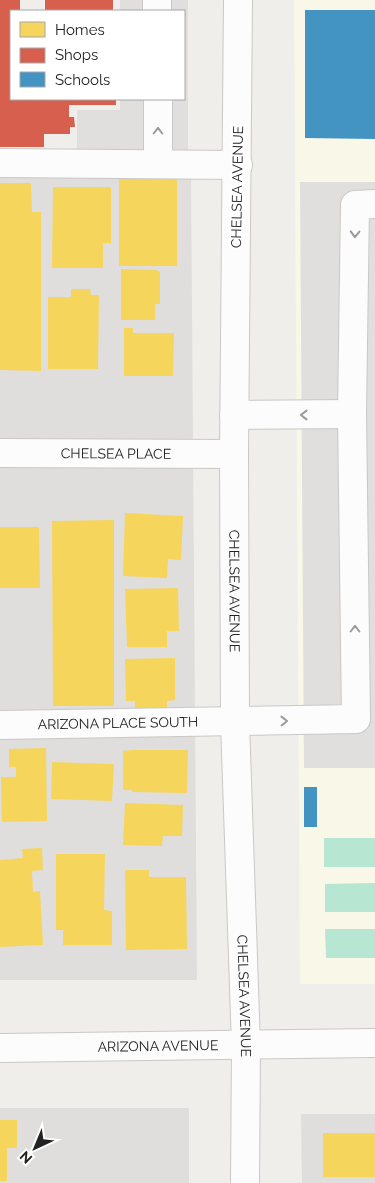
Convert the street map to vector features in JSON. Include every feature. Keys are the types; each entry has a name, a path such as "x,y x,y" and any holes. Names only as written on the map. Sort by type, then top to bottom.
{"street":[{"name":"CHELSEA AVENUE","path":"238,0 238,165 234,415 235,722 246,1046 245,1183"},
{"path":"158,100 158,164"},
{"path":"0,163 238,165"},
{"path":"364,449 352,414 355,205 375,204"},
{"path":"234,415 352,414"},
{"name":"ARIZONA PLACE SOUTH","path":"0,724 356,720 364,449"},
{"name":"CHELSEA PLACE","path":"0,453 234,454"},
{"name":"ARIZONA AVENUE","path":"0,1048 375,1043"}],"shaded area":[{"path":"120,0 188,0 188,150 77,150 77,110 120,110 120,100 185,100 185,10 120,10"},
{"path":"294,0 375,0 375,984 300,984"},
{"path":"0,174 191,174 197,980 0,980"},
{"path":"300,182 375,182 375,768 304,768"},
{"path":"0,1108 189,1108 189,1183 0,1183"},
{"path":"301,1114 375,1114 375,1183 302,1183"}],"green space":[{"path":"324,838 375,838 375,867 324,867"},
{"path":"375,883 375,912 325,912 325,884"},
{"path":"325,929 375,929 375,958 326,958"}],"building: Homes":[{"path":"119,175 177,175 177,266 119,266"},
{"path":"0,183 31,183 32,212 41,212 41,371 0,370"},
{"path":"53,187 111,187 111,243 103,243 103,268 52,268"},
{"path":"121,269 156,270 160,272 160,304 155,304 155,320 121,320"},
{"path":"71,289 90,289 91,295 99,295 98,369 48,369 48,297 71,297"},
{"path":"124,328 133,328 133,333 174,333 173,376 124,376"},
{"path":"125,513 183,516 181,560 168,559 167,578 123,576"},
{"path":"114,520 114,706 53,706 52,521"},
{"path":"0,527 39,527 40,588 0,588"},
{"path":"178,588 179,631 167,631 167,647 127,647 125,589"},
{"path":"175,658 175,700 167,701 167,717 135,718 135,701 126,701 125,659"},
{"path":"46,748 47,821 2,822 1,777 16,777 16,767 9,767 9,749"},
{"path":"188,750 187,793 132,792 132,790 123,790 123,751"},
{"path":"52,762 114,764 112,801 51,799"},
{"path":"125,803 183,805 182,836 163,836 162,846 123,845"},
{"path":"42,848 43,870 32,871 33,892 40,891 43,945 0,947 0,860 23,858 22,849"},
{"path":"56,854 105,854 104,910 112,911 112,945 63,945 63,930 56,930"},
{"path":"125,870 149,870 149,877 186,877 187,949 126,950"},
{"path":"0,1120 17,1120 17,1148 7,1148 7,1181 0,1181"},
{"path":"323,1133 375,1133 375,1177 323,1177"}],"building: Shops":[{"path":"0,0 20,0 20,10 10,10 10,100 116,100 116,105 69,105 69,117 74,117 75,127 70,127 70,134 44,134 44,147 0,147"},
{"path":"45,0 113,0 113,10 45,10"}],"building: Schools":[{"path":"305,10 375,10 375,139 305,138"},
{"path":"304,787 317,787 317,827 304,827"}]}
